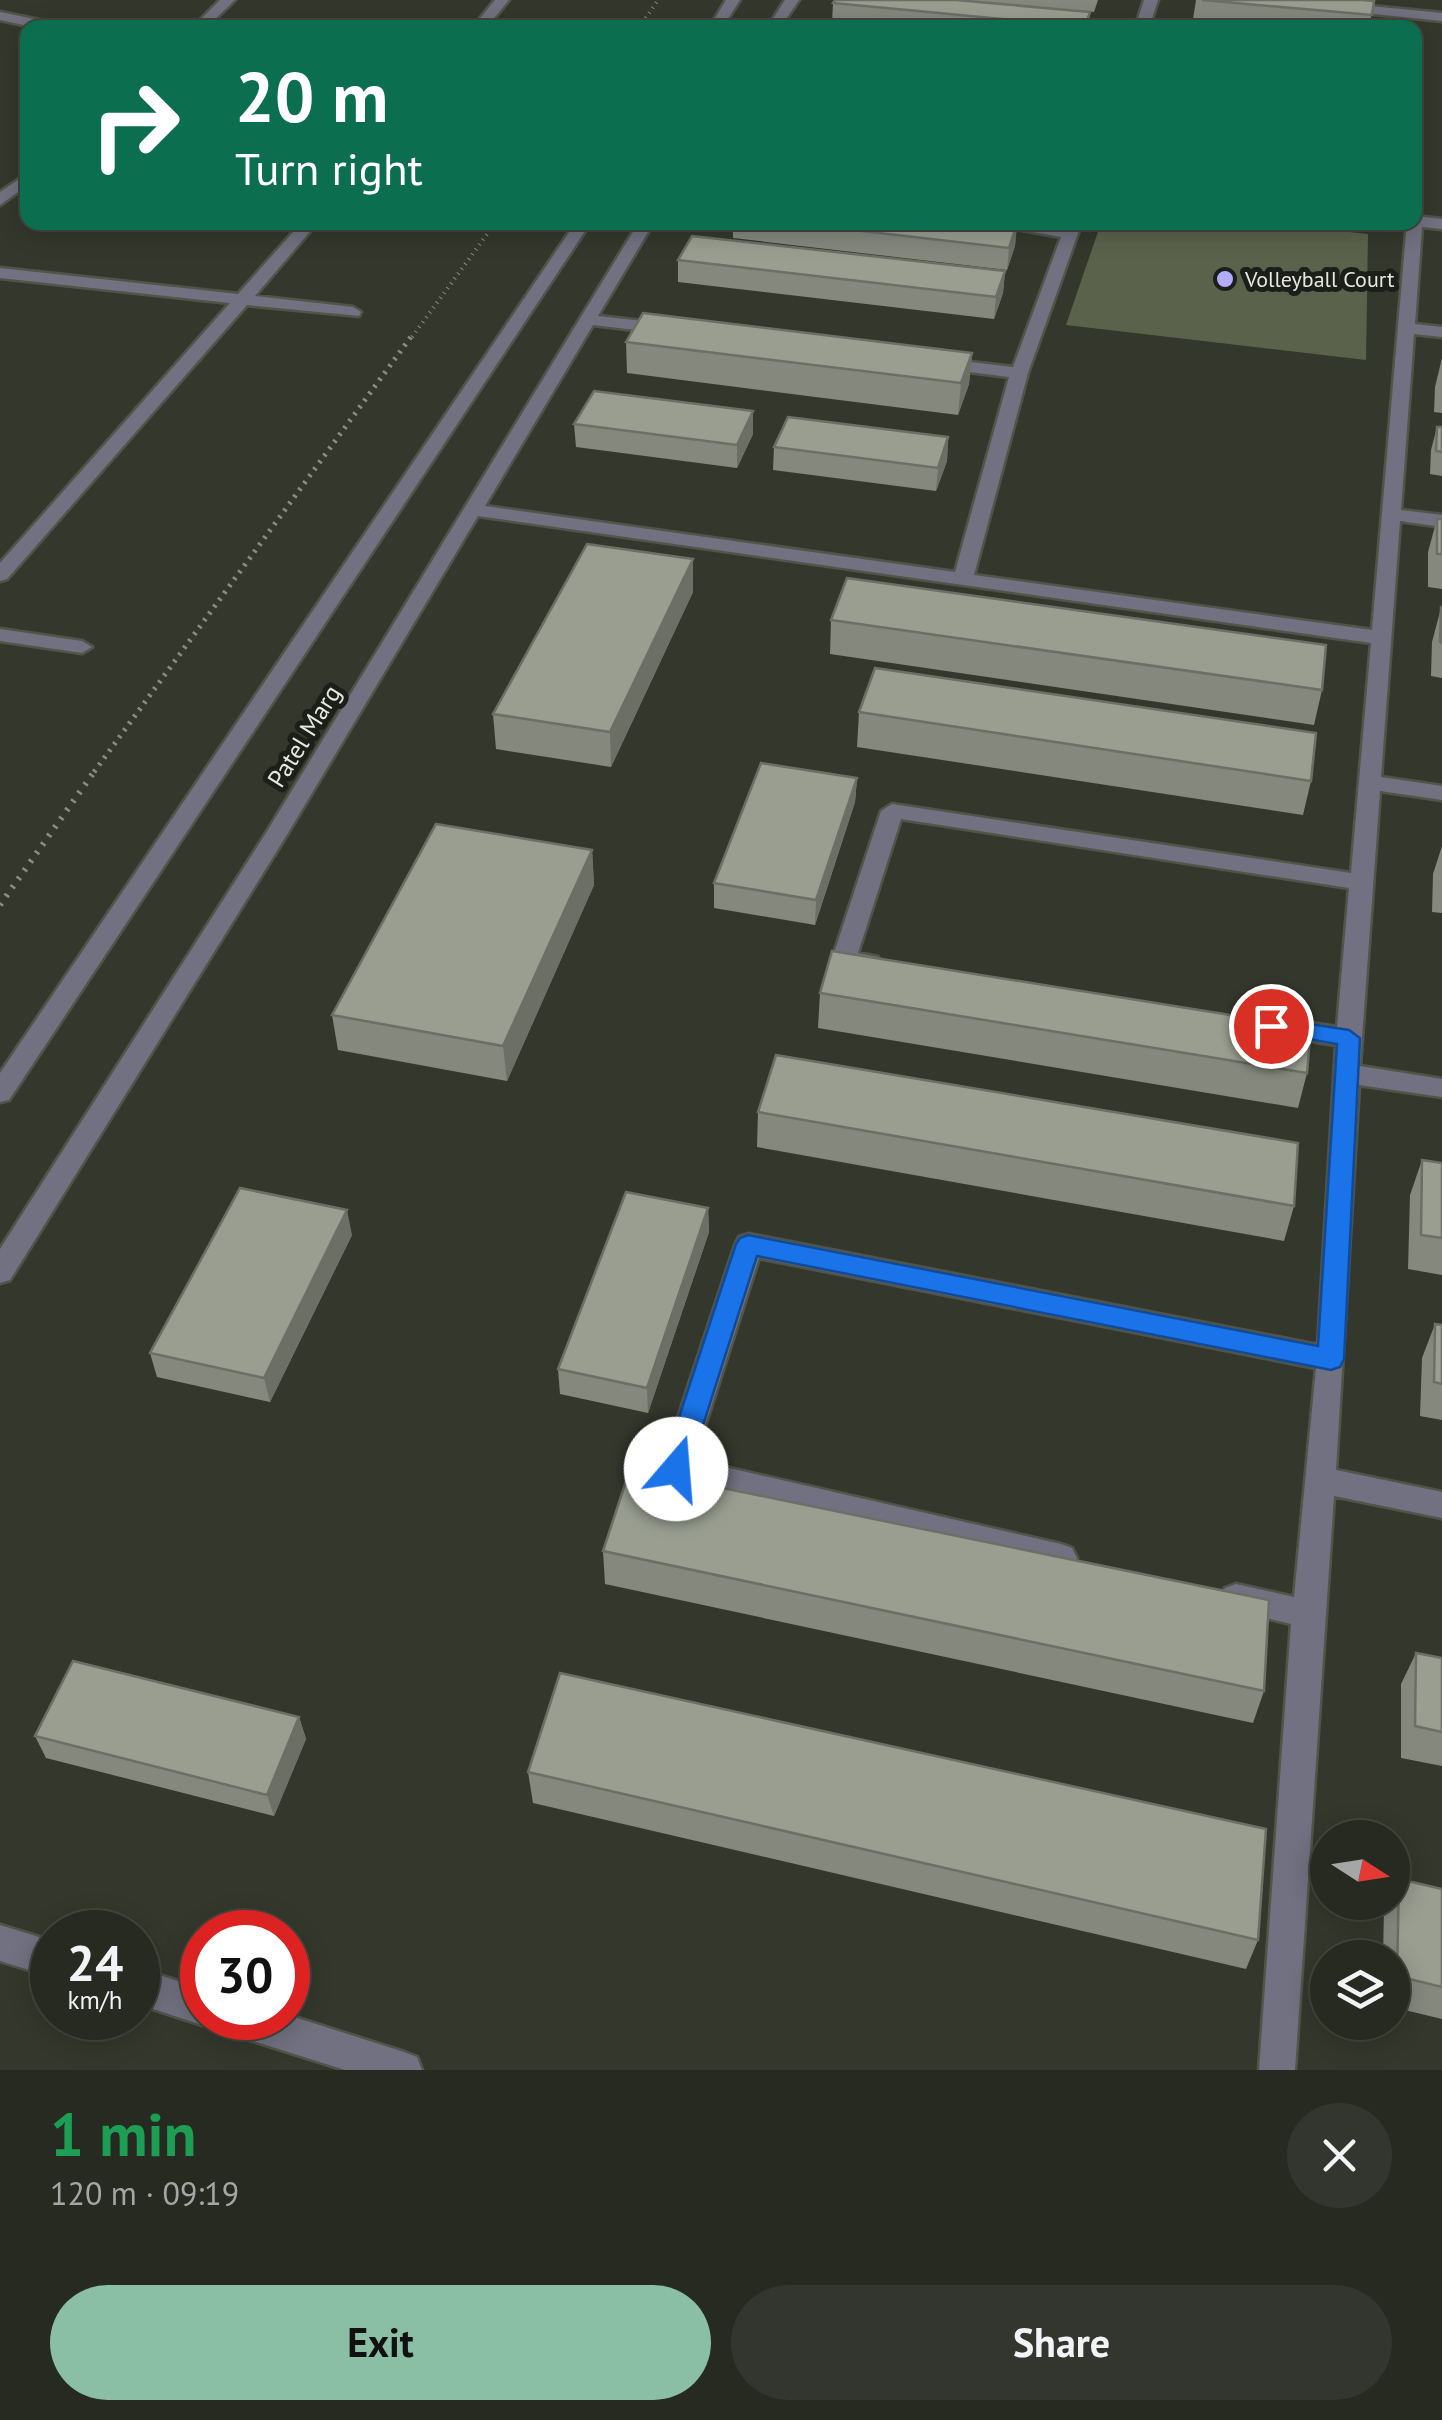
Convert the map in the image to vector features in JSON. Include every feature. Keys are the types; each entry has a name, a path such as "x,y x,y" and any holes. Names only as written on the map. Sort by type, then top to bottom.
{"street":[{"path":"0,15 20,0"},
{"path":"207,20 228,0"},
{"path":"485,20 502,0"},
{"path":"1324,6 1400,20 1442,17"},
{"path":"0,200 20,183"},
{"path":"0,575 304,230"},
{"name":"Patel Marg","path":"0,1093 579,230"},
{"name":"Patel Marg","path":"0,1272 475,510 642,230"},
{"path":"962,579 1019,373 1071,230"},
{"path":"1277,2070 1308,1614 1331,1359 1350,1074 1349,1038 1414,230"},
{"path":"0,273 353,312"},
{"path":"590,320 689,332"},
{"path":"1407,328 1442,332"},
{"path":"922,361 1019,373"},
{"path":"475,510 1382,638"},
{"path":"1394,515 1442,521"},
{"path":"0,635 82,647"},
{"path":"1372,783 1442,793"},
{"path":"902,968 844,959 892,812 1361,882"},
{"path":"1252,1023 1349,1038"},
{"path":"1350,1074 1442,1088"},
{"path":"1097,1566 676,1469 748,1244 1331,1359"},
{"path":"1320,1480 1442,1506"},
{"path":"1212,1592 1308,1614"},
{"path":"0,1943 30,1953"},
{"path":"308,2040 404,2070"}],"path":[{"path":"0,904 166,670 490,230"}],"green space":[{"name":"Volleyball Court","path":"1099,230 1331,230 1368,234 1366,360 1066,325"}],"building":[{"path":"956,0 1090,12 1087,20 1012,20 833,3"},
{"path":"1202,0 1361,0 1374,1 1372,15"},
{"path":"853,230 1015,230 1009,248"},
{"path":"692,236 1005,271 996,297 678,260"},
{"path":"643,313 972,353 961,383 626,342"},
{"path":"594,391 753,411 737,445 574,424"},
{"path":"788,417 948,437 938,468 774,447"},
{"path":"1437,427 1442,427 1442,452 1436,451"},
{"path":"1437,519 1442,519 1442,554 1437,554"},
{"path":"587,544 693,559 610,732 493,714"},
{"path":"847,578 1326,645 1322,690 831,620"},
{"path":"875,668 1316,733 1311,781 859,712"},
{"path":"761,763 857,778 816,900 714,883"},
{"path":"436,824 592,850 503,1046 332,1015"},
{"path":"832,951 1311,1028 1307,1073 820,993"},
{"path":"776,1055 1298,1143 1294,1206 758,1112"},
{"path":"1422,1160 1442,1163 1442,1238 1421,1235"},
{"path":"240,1188 347,1210 264,1378 150,1353"},
{"path":"626,1192 708,1208 647,1388 558,1369"},
{"path":"1435,1324 1442,1325 1442,1384 1434,1382"},
{"path":"630,1469 1269,1600 1264,1691 603,1551"},
{"path":"1416,1653 1442,1658 1442,1732 1415,1726"},
{"path":"73,1661 299,1717 267,1795 35,1736"},
{"path":"560,1673 1266,1829 1258,1940 528,1772"},
{"path":"1410,1882 1442,1889 1442,1987 1410,1979 1410,1940 1398,1940 1398,1920 1410,1920"}],"place":[{"name":"Volleyball Court","path":"1225,279"}],"route":[{"path":"676,1469 748,1244 1331,1359 1350,1074 1349,1038 1271,1026"}]}
